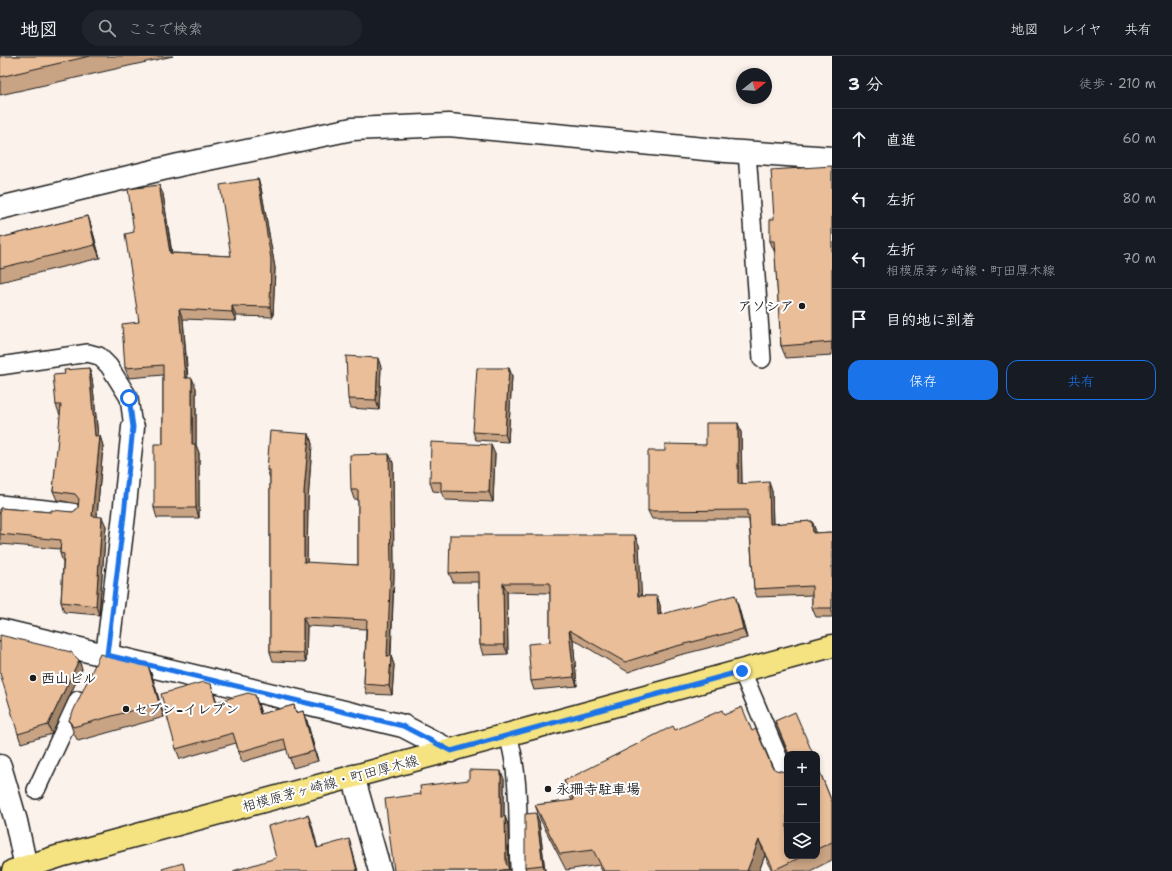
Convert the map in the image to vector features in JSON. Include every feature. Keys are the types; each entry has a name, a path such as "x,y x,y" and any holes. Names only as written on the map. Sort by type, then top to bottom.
{"main road":[{"name":"相模原茅ヶ崎線・町田厚木線","path":"20,869 353,776 451,751 832,646"}],"street":[{"path":"0,208 179,165 352,129 449,125 747,152 832,158"},
{"path":"101,659 124,515 133,427"},
{"path":"0,630 101,659 403,726 451,751"},
{"path":"0,766 16,822 20,869"},
{"path":"353,776 380,871"}],"lane":[{"path":"747,152 762,360"},
{"path":"0,366 88,353 99,356 109,366 129,398 133,427"},
{"path":"0,504 73,512"},
{"path":"742,671 784,771"},
{"path":"36,790 84,689"},
{"path":"508,735 513,754 517,788 519,871"}],"building":[{"path":"0,56 90,56 0,77"},
{"path":"832,166 832,342 781,346 774,241 770,241 770,219 774,219 771,170"},
{"path":"258,179 271,259 270,307 232,306 232,312 179,309 185,378 192,378 192,444 195,444 196,508 154,508 154,444 163,444 163,365 125,368 122,324 139,322 125,234 134,232 128,189 159,185 170,253 231,256 220,185"},
{"path":"88,216 95,245 0,268 0,238"},
{"path":"346,356 378,358 376,400 348,399"},
{"path":"89,368 95,436 100,436 92,516 102,517 96,606 61,602 64,554 60,553 61,540 0,534 0,508 51,512 51,510 73,512 78,508 79,499 75,494 53,491 61,405 56,405 53,375 65,374 64,370"},
{"path":"477,368 509,368 505,434 473,432"},
{"path":"706,423 738,423 738,484 769,482 770,524 812,521 813,533 832,532 832,608 812,608 812,586 754,589 749,516 747,516 747,510 648,511 648,451 665,451 665,444 706,445"},
{"path":"270,431 309,434 304,492 304,562 358,565 358,490 351,490 350,455 389,454 391,566 387,656 391,656 389,686 364,684 367,620 303,617 303,653 270,652 270,470 267,470"},
{"path":"431,442 491,445 489,492 441,491 441,482 430,482"},
{"path":"450,535 635,535 638,596 657,596 658,615 735,595 743,629 673,647 625,662 569,630 574,677 531,681 528,644 550,642 550,583 503,583 504,645 480,645 479,572 449,573"},
{"name":"西山ビル","path":"0,635 71,652 79,660 48,725 18,734 0,673"},
{"name":"セブン-イレブン","path":"100,654 148,665 159,703 73,727 69,720"},
{"path":"203,682 211,684 216,702 248,693 255,695 260,714 294,705 296,713 303,711 314,751 289,758 284,739 239,752 233,733 176,749 161,694"},
{"path":"742,707 752,731 756,729 772,767 776,770 784,772 784,859 797,859 774,870 759,840 747,871 604,871 593,850 560,854 535,805 574,800 564,781 673,726 675,730 722,710 724,715"},
{"path":"795,712 812,751 788,751 775,721"},
{"path":"469,770 501,771 501,817 505,816 506,863 509,869 495,871 394,871 385,799 421,794 420,786 469,780"},
{"path":"820,772 832,802 832,842 820,848"},
{"path":"536,813 543,865 525,867 525,814"},
{"path":"308,815 317,848 349,839 357,871 233,871 276,858 268,826"},
{"path":"183,863 185,871 163,871 162,869"}],"place":[{"name":"アソシア","path":"802,306"},
{"name":"西山ビル","path":"33,678"},
{"name":"セブン-イレブン","path":"126,709"},
{"name":"永珊寺駐車場","path":"548,789"}],"route":[{"path":"129,398 133,427 107,655 403,726 451,751 742,671"}]}
